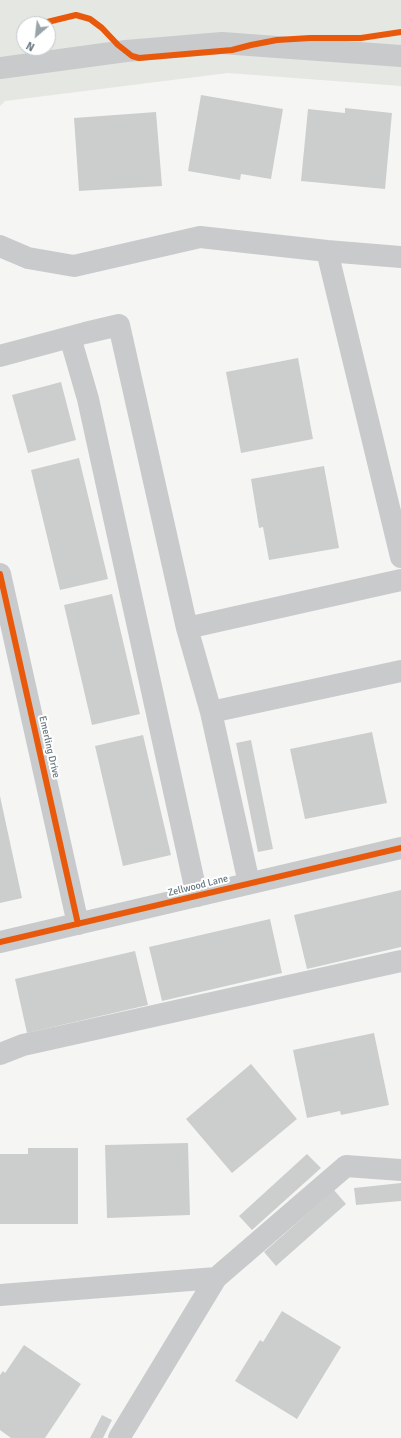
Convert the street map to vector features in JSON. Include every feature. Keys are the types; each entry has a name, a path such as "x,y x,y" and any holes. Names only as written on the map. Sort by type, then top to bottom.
{"street":[{"path":"0,68 126,51 222,42 401,56"},
{"path":"0,246 28,258 74,266 200,237 327,251 401,257"},
{"path":"327,251 401,557"},
{"path":"0,356 119,325 187,628 211,712 249,884"},
{"path":"70,337 88,399 197,896"},
{"name":"Emerling Drive","path":"0,574 78,924"},
{"path":"187,628 401,580"},
{"path":"211,712 401,671"},
{"name":"Zellwood Lane","path":"0,942 401,848"},
{"path":"0,1054 23,1045 401,961"},
{"path":"119,1438 216,1278 346,1166 401,1170"},
{"path":"0,1295 216,1278"}],"shaded area":[{"path":"0,0 401,0 401,86 228,73 5,101 0,106"}],"building":[{"path":"201,95 283,109 271,179 241,174 240,180 188,171"},
{"path":"345,108 392,113 385,189 301,181 308,109 345,113"},
{"path":"156,112 162,186 79,191 74,118"},
{"path":"298,358 313,439 241,453 226,372"},
{"path":"61,382 76,440 28,453 12,395"},
{"path":"79,458 108,579 60,590 31,470"},
{"path":"324,466 339,548 269,560 263,527 259,528 251,479"},
{"path":"112,594 140,714 92,725 64,605"},
{"path":"372,732 387,803 305,819 290,749"},
{"path":"143,735 171,855 123,866 95,746"},
{"path":"251,740 273,849 258,852 236,743"},
{"path":"0,796 22,898 0,903"},
{"path":"401,890 401,947 307,969 294,915"},
{"path":"270,919 282,973 162,1001 149,947"},
{"path":"135,951 148,1005 27,1033 15,979"},
{"path":"374,1033 389,1105 341,1115 340,1111 307,1118 293,1050"},
{"path":"251,1064 297,1119 232,1173 186,1119"},
{"path":"188,1143 190,1215 107,1218 105,1145"},
{"path":"28,1148 78,1148 78,1224 0,1224 0,1154 28,1154"},
{"path":"307,1154 321,1168 252,1230 239,1216"},
{"path":"401,1183 401,1201 356,1205 354,1188"},
{"path":"334,1190 346,1204 276,1266 264,1252"},
{"path":"282,1311 341,1347 297,1419 235,1381 260,1340 263,1342"},
{"path":"24,1345 81,1384 45,1438 11,1438 0,1430 0,1375 3,1371 5,1373"},
{"path":"102,1415 112,1420 103,1438 90,1438"}],"cycle path":[{"path":"56,20 76,15 90,19 102,28 118,45 132,56 139,58 232,50 277,40 310,38 361,38 401,32"},
{"path":"0,574 78,924"},
{"path":"0,942 401,848"}]}
